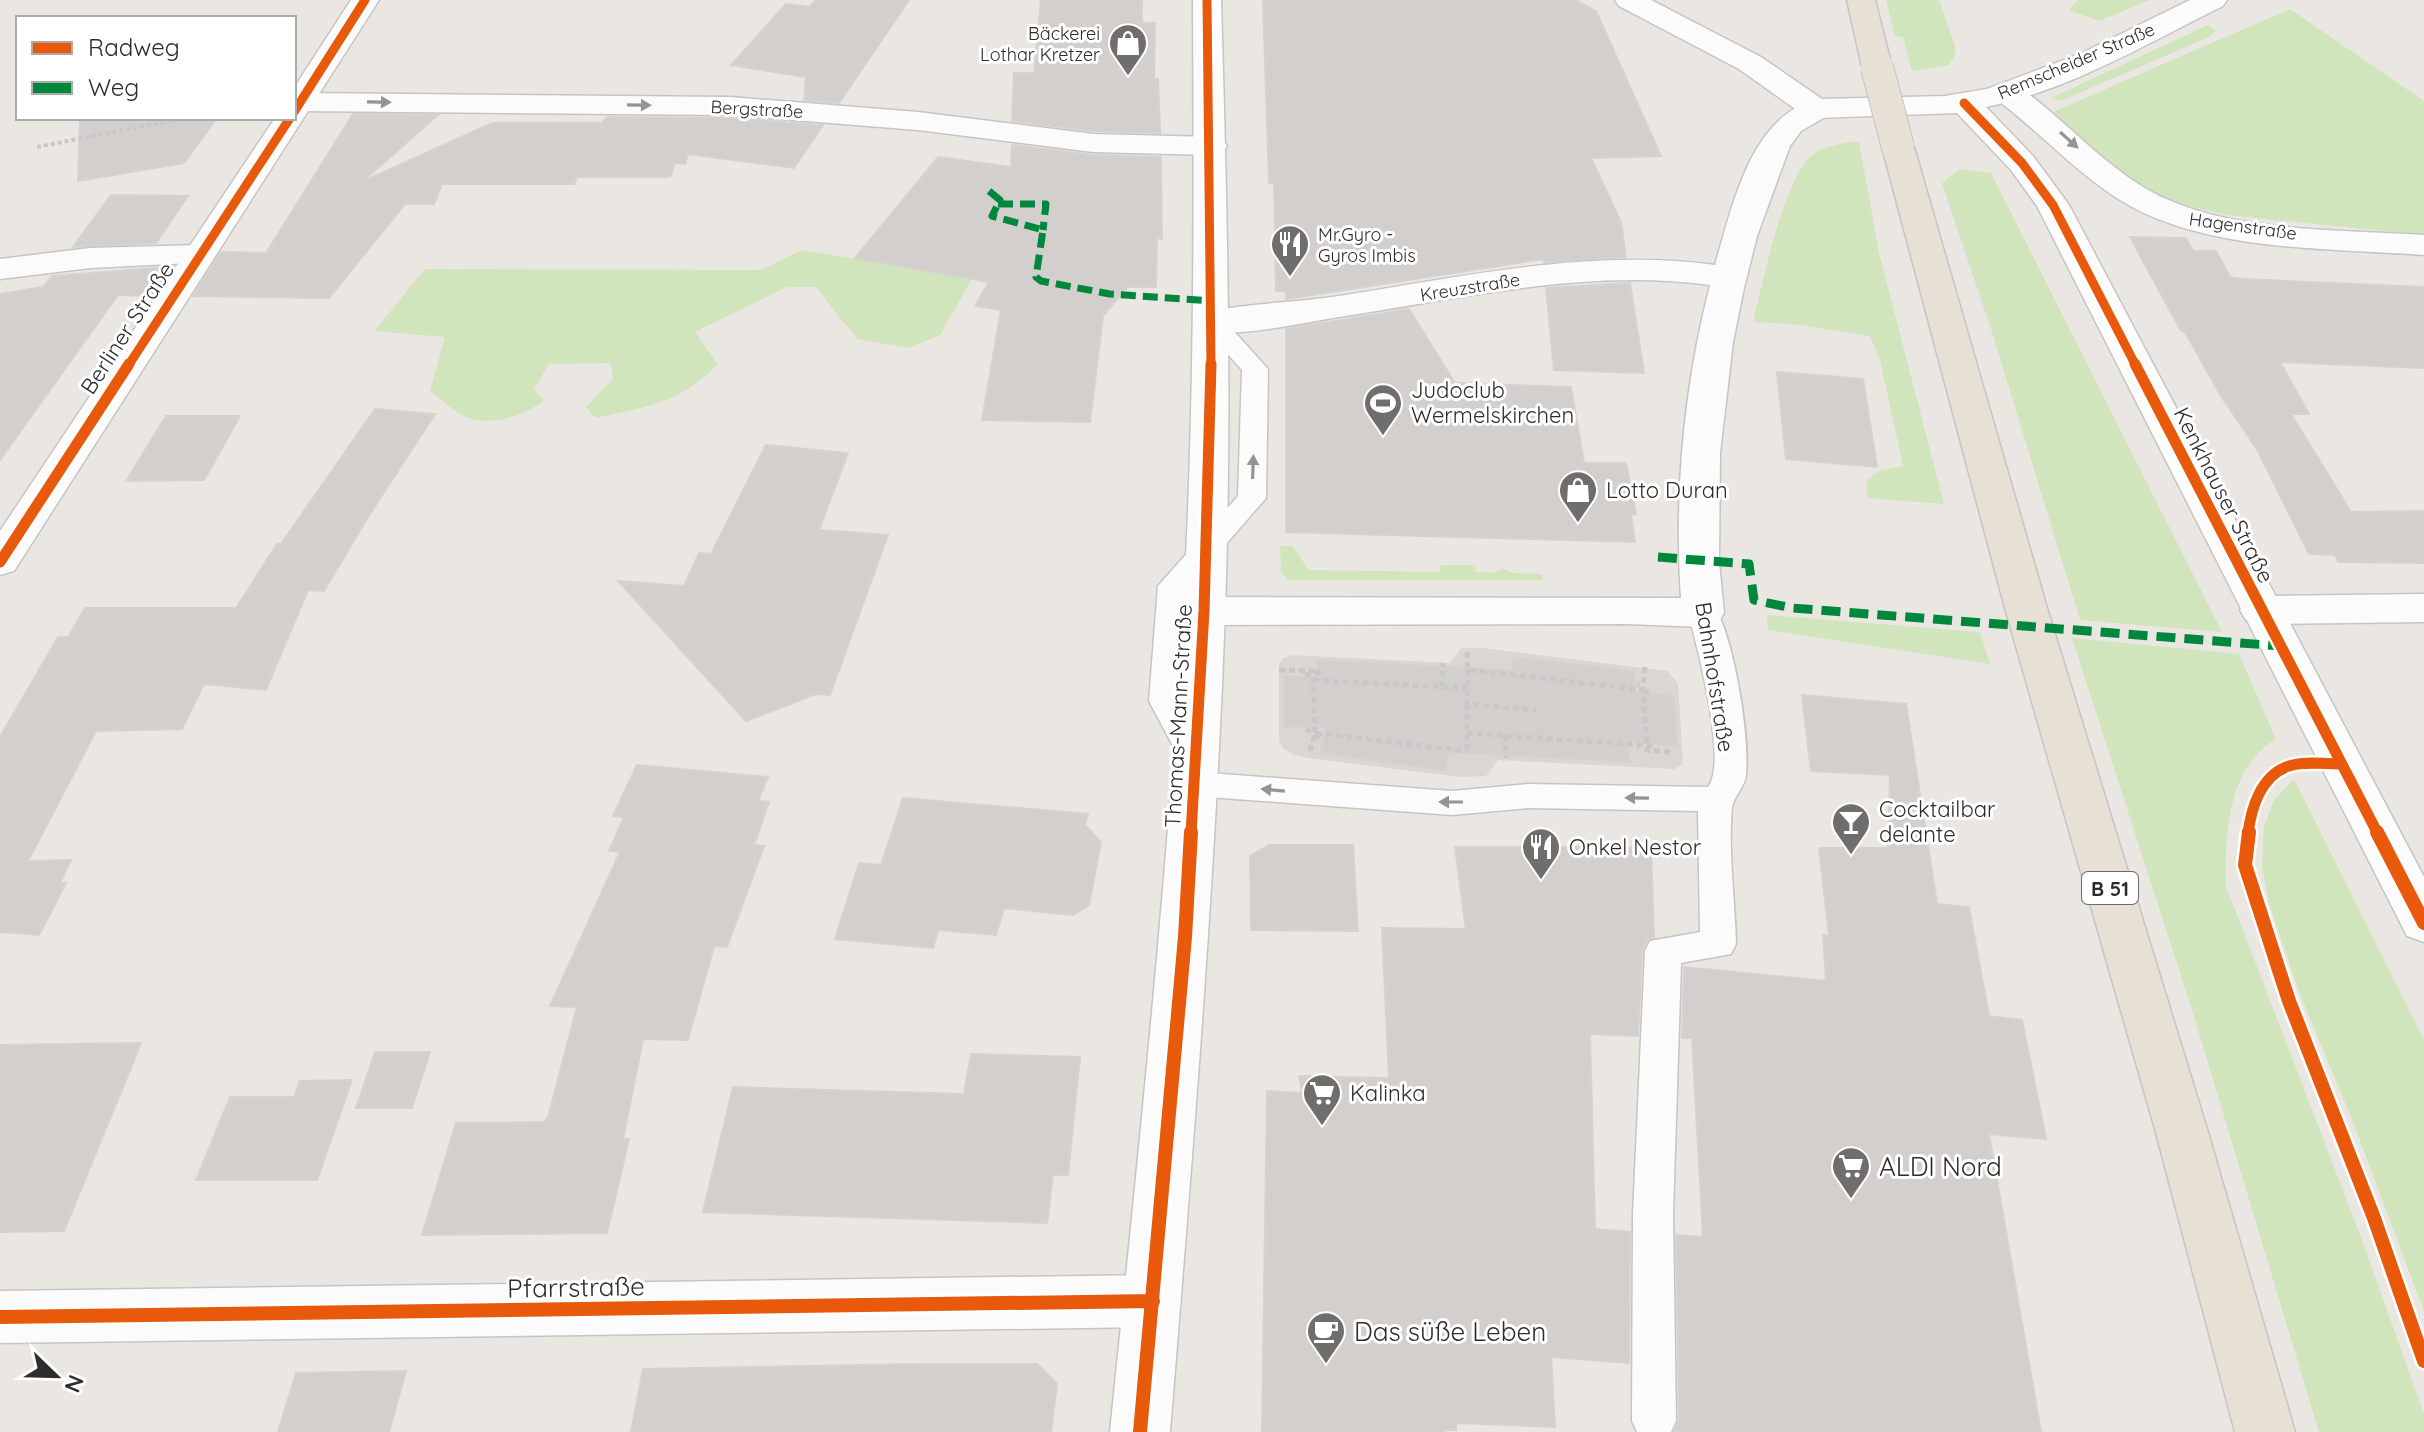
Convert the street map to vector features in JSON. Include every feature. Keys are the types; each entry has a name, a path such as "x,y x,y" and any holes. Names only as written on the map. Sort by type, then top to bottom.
{"main road":[{"name":"B 51","path":"1861,0 1898,147 2032,628 2181,1129 2265,1432"}],"street":[{"name":"Berliner Straße","path":"296,108 365,0"},
{"name":"Thomas-Mann-Straße","path":"1140,1432 1180,1006 1204,611 1212,322 1207,0"},
{"path":"1629,0 1750,63 1816,109"},
{"name":"Remscheider Straße","path":"1816,109 1860,104 1926,107 1964,103 2007,93 2213,0"},
{"name":"Hagenstraße","path":"2007,93 2044,118 2131,194 2174,215 2222,226 2424,245"},
{"name":"Kenkhauser Straße","path":"1964,103 2022,163 2053,205 2424,923"},
{"name":"Bergstraße","path":"296,110 730,106 918,121 1093,143 1211,146"},
{"name":"Bahnhofstraße","path":"1703,613 1699,549 1702,453 1728,277 1750,206 1776,143 1792,123 1816,109"},
{"name":"Berliner Straße","path":"0,562 288,120"},
{"path":"0,269 90,258 198,255"},
{"name":"Kreuzstraße","path":"1212,322 1286,315 1533,277 1636,269 1671,269 1728,277"},
{"name":"Kenkhauser Straße","path":"2261,610 2424,608"},
{"path":"1204,611 1703,613"},
{"name":"Pfarrstraße","path":"0,1317 1153,1301"}],"lane":[{"path":"1206,550 1173,586 1165,701 1196,771 1452,803 1528,796 1715,799 1718,944 1663,951 1653,1214 1654,1421"},
{"name":"Bahnhofstraße","path":"1703,613 1715,649 1729,754 1729,777 1722,794 1715,799"}],"path":[{"path":"37,147 174,120"},
{"path":"1466,764 1467,648"},
{"path":"1442,687 1443,663"},
{"path":"1645,667 1643,690 1647,750 1683,753"},
{"path":"1279,670 1316,672"},
{"path":"1468,670 1509,671 1652,693"},
{"path":"1305,675 1316,672"},
{"path":"1308,758 1315,733 1313,680 1316,672"},
{"path":"1313,680 1467,688"},
{"path":"1434,680 1442,687"},
{"path":"1637,684 1643,690"},
{"path":"1467,704 1536,710"},
{"path":"1306,729 1315,733 1467,751"},
{"path":"1315,733 1321,740"},
{"path":"1467,733 1655,746"},
{"path":"1505,735 1512,743"},
{"path":"1505,735 1506,761"},
{"path":"1631,749 1646,743"},
{"path":"1451,756 1467,751"}],"green space":[{"path":"1886,0 1939,0 1955,46 1955,57 1948,65 1912,71 1903,37 1895,36"},
{"path":"2078,0 2150,0 2099,21 2069,10"},
{"path":"2290,9 2424,101 2424,235 2226,215 2166,200 2147,192 2053,112"},
{"path":"2208,25 2216,31 2209,37 2061,101 2051,98"},
{"path":"1859,141 1879,253 1944,504 1867,498 1867,480 1878,471 1903,466 1880,360 1870,336 1793,324 1753,322 1775,233 1792,185 1802,167 1822,149"},
{"path":"1960,169 1991,173 2222,632 2080,620 1992,332 1942,183"},
{"path":"802,250 972,279 940,335 909,348 857,339 816,287 787,287 695,332 718,364 690,387 662,402 596,418 586,407 613,379 611,363 549,364 534,389 544,400 527,411 507,418 476,420 457,412 430,391 445,337 374,331 425,269 761,270"},
{"path":"1280,546 1292,546 1309,570 1440,572 1441,565 1475,565 1476,572 1494,573 1503,568 1512,573 1542,574 1543,580 1288,580 1281,572"},
{"path":"1767,615 1980,632 1990,664 1768,630"},
{"path":"2072,638 2239,654 2276,739 2247,767 2238,785 2228,825 2226,886 2362,1240 2424,1414 2424,1432 2319,1432 2192,1010"},
{"path":"2294,779 2424,1040 2424,1311 2351,1117 2300,994 2270,907 2262,869 2264,827 2274,800"}],"shaded area":[{"path":"1461,648 1483,648 1667,671 1678,683 1683,764 1674,769 1498,760 1486,776 1459,777 1308,758 1294,755 1279,741 1279,665 1283,658 1292,655 1450,663"}],"building":[{"path":"816,0 909,0 839,103 804,100 806,77 731,65 786,4 809,7"},
{"path":"1041,0 1142,0 1142,23 1155,23 1154,79 1158,79 1160,133 1093,131 1012,121 1014,73 1034,73"},
{"path":"1575,0 1596,11 1661,156 1591,158 1621,222 1626,257 1544,262 1543,259 1286,299 1286,291 1276,291 1274,183 1269,183 1263,1"},
{"path":"353,114 438,115 362,182 492,123 602,123 607,117 730,118 823,125 794,168 688,154 685,164 675,163 670,177 577,177 574,184 442,184 434,204 405,204 329,298 193,296 221,252 266,253"},
{"path":"80,120 216,120 184,163 78,181"},
{"path":"1012,145 1093,155 1161,157 1162,239 1157,238 1156,287 1127,287 1103,316 1090,422 982,420 1001,310 975,306 989,282 855,258 938,157 1011,167"},
{"path":"111,195 188,196 156,243 73,247"},
{"path":"2130,237 2186,238 2193,251 2216,251 2230,277 2424,287 2424,368 2280,362 2309,414 2291,414 2351,512 2424,511 2424,563 2338,562 2335,555 2309,554 2258,451 2221,396 2185,332 2181,331"},
{"path":"172,267 153,296 118,295 0,460 0,294 43,287 52,276"},
{"path":"1630,283 1644,373 1554,370 1546,288"},
{"path":"1409,309 1455,383 1571,387 1584,463 1626,463 1636,514 1631,515 1635,542 1286,532 1286,329"},
{"path":"1777,372 1863,379 1877,467 1786,459"},
{"path":"375,409 435,414 324,591 308,590 266,690 204,684 182,729 96,731 28,861 71,860 60,883 66,883 39,935 0,932 0,737 58,637 68,637 85,608 236,608 277,544 281,544"},
{"path":"166,416 240,416 204,480 126,481"},
{"path":"766,445 848,453 819,530 888,535 830,695 816,694 746,721 618,581 684,586 699,553 711,554"},
{"path":"1513,657 1634,671 1635,692 1674,696 1677,746 1627,741 1630,762 1448,752 1446,770 1320,753 1325,727 1285,727 1284,676 1316,677 1317,660 1512,670"},
{"name":"ALDI Nord","path":"1802,695 1906,704 1937,904 1969,907 1989,1016 2022,1020 2046,1139 1989,1134 2041,1432 1674,1432 1679,1421 1676,1235 1703,1237 1692,1038 1682,1038 1684,967 1826,981 1823,935 1829,935 1819,848 1888,848 1890,775 1811,771"},
{"path":"637,765 768,777 758,801 769,802 754,845 764,846 727,947 714,946 688,1040 643,1039 623,1139 629,1139 607,1233 422,1235 456,1123 544,1122 548,1117 577,1007 550,1006 620,852 609,851 624,817 613,816"},
{"path":"903,798 1088,814 1085,825 1101,842 1089,905 1073,915 1004,908 996,935 938,930 933,948 835,939 859,863 881,865"},
{"path":"1269,845 1353,845 1358,931 1251,930 1250,856"},
{"path":"1455,847 1651,847 1654,937 1647,940 1642,951 1638,1036 1590,1034 1595,1229 1630,1232 1629,1363 1551,1357 1555,1427 1456,1423 1456,1430 1445,1432 1262,1432 1267,1091 1302,1093 1299,1076 1389,1078 1382,928 1466,929"},
{"path":"141,1043 64,1231 0,1232 0,1045"},
{"path":"375,1052 430,1052 412,1108 356,1108"},
{"path":"971,1054 1080,1057 1068,1175 1053,1175 1047,1223 703,1212 733,1087 964,1094"},
{"path":"352,1080 317,1180 196,1180 230,1097 294,1097 300,1081"},
{"path":"1037,1364 1057,1384 1051,1432 631,1432 643,1369"},
{"path":"406,1371 389,1432 278,1432 296,1373"}],"marked path":[{"path":"989,191 1000,200 992,216 1043,230 1036,277 1041,281 1110,294 1212,301"},
{"path":"998,204 1046,204 1043,230"},
{"path":"1658,557 1749,564 1754,600 1792,608 2280,646"}],"cycle path":[{"path":"296,109 365,0"},
{"path":"1140,1432 1185,937 1204,611 1212,322 1207,0"},
{"path":"1964,103 2022,163 2053,205 2424,923"},
{"path":"0,562 289,120"},
{"path":"2341,764 2290,765 2269,778 2251,809 2245,865 2289,1001 2374,1218 2424,1361"},
{"path":"0,1317 1153,1301"}],"place":[{"name":"Bäckerei Lothar Kretzer","path":"1128,77"},
{"name":"Mr.Gyro - Gyros Imbis","path":"1290,278"},
{"name":"Judoclub Wermelskirchen","path":"1383,437"},
{"name":"Lotto Duran","path":"1578,524"},
{"name":"Cocktailbar delante","path":"1851,856"},
{"name":"Onkel Nestor","path":"1541,881"},
{"name":"Kalinka","path":"1322,1127"},
{"name":"ALDI Nord","path":"1851,1200"},
{"name":"Das süße Leben","path":"1326,1365"}]}
